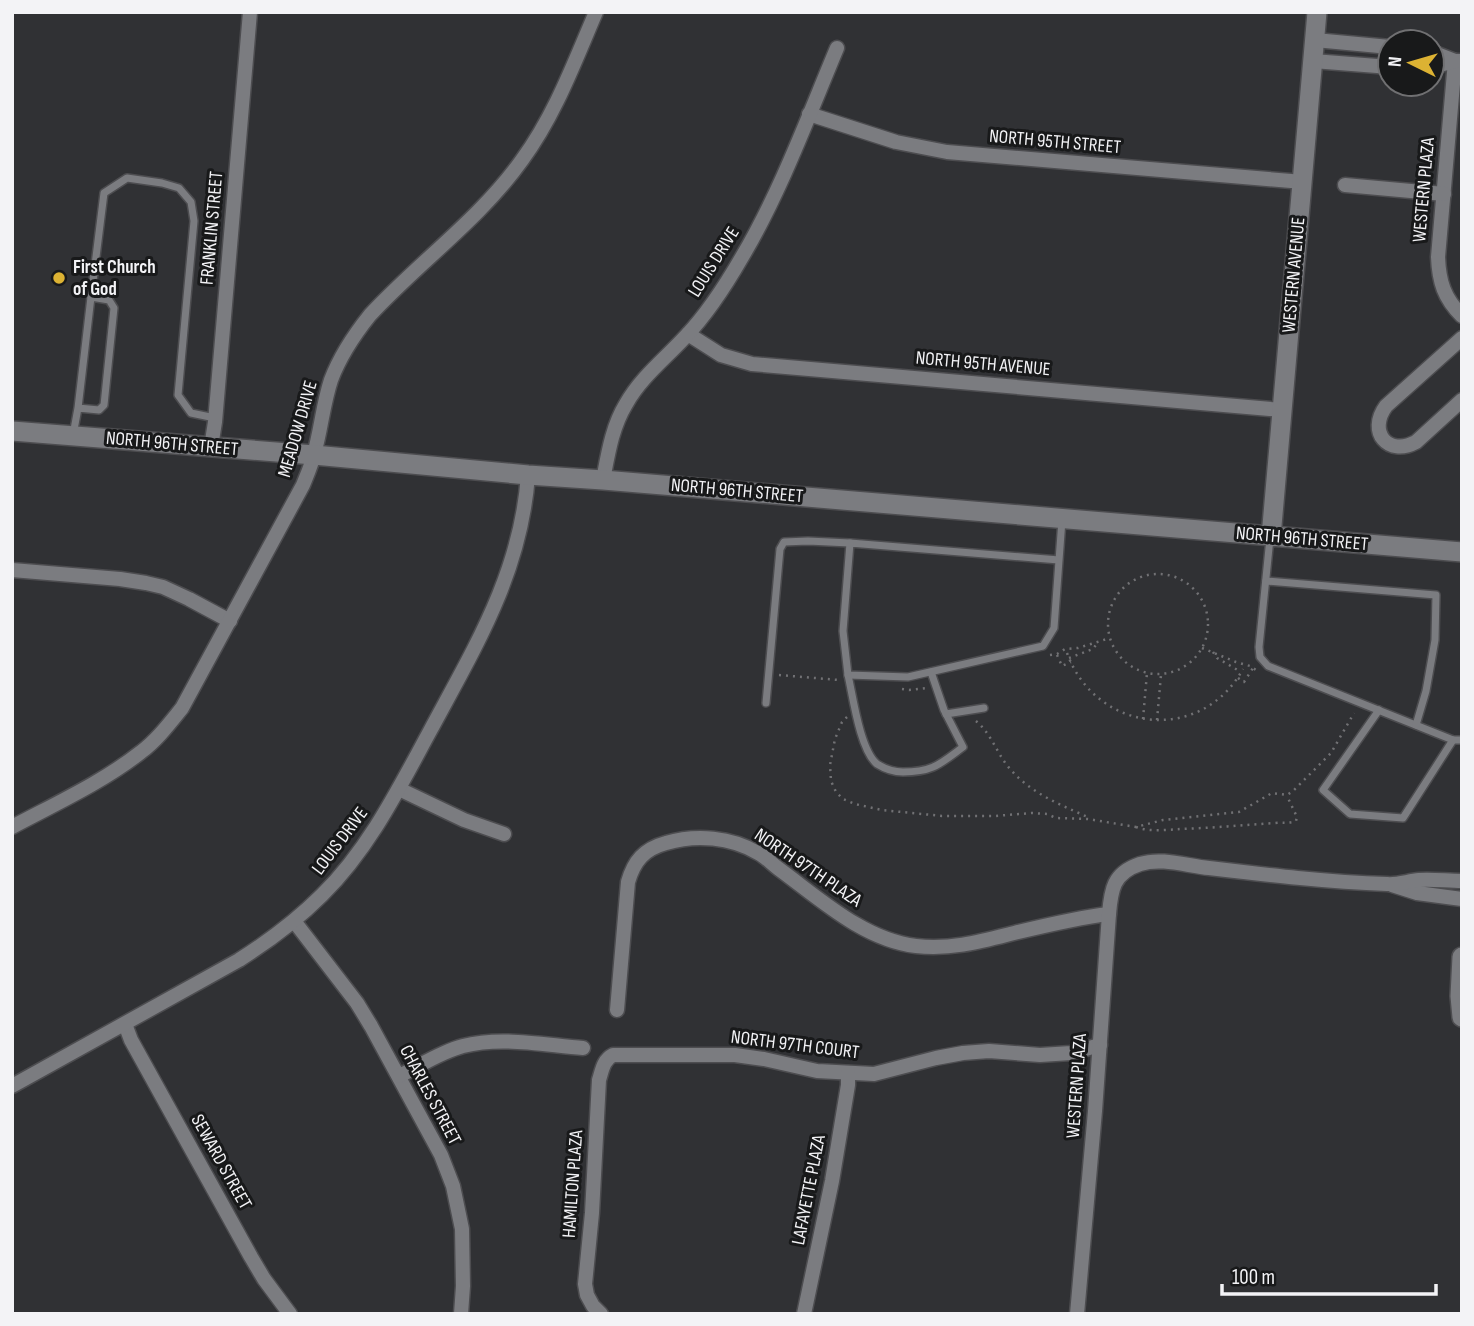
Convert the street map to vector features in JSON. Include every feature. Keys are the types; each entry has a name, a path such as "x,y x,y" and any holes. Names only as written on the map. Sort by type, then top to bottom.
{"street":[{"name":"FRANKLIN STREET","path":"211,447 250,12"},
{"name":"MEADOW DRIVE","path":"12,827 104,777 142,751 182,708 303,485 314,455 331,380 357,331 383,301 472,216 521,162 548,118 596,12"},
{"name":"WESTERN AVENUE","path":"1270,537 1317,12"},
{"path":"1315,40 1376,46"},
{"name":"LOUIS DRIVE","path":"603,480 613,432 626,403 642,380 688,334 742,257 772,198 838,48"},
{"path":"1313,61 1376,66"},
{"name":"WESTERN PLAZA","path":"1459,61 1438,268 1447,298 1462,316"},
{"name":"NORTH 95TH STREET","path":"809,114 896,142 947,152 1303,182"},
{"path":"1345,185 1444,194"},
{"name":"NORTH 95TH AVENUE","path":"688,334 721,355 752,363 1282,410"},
{"path":"1462,338 1386,406 1380,414 1378,430 1388,443 1398,447 1409,446 1462,400"},
{"name":"NORTH 96TH STREET","path":"12,431 1462,552"},
{"name":"LOUIS DRIVE","path":"12,1086 271,940 324,894 353,860 399,789 480,639 509,571 517,542 528,475"},
{"path":"12,570 146,583 163,587 230,621"},
{"path":"399,789 464,820 504,834"},
{"name":"NORTH 97TH PLAZA","path":"617,1010 631,870 645,852 656,845 672,841 710,838 738,844 758,853 859,926 886,939 913,946 961,946 1079,917 1109,914"},
{"name":"WESTERN PLAZA","path":"1077,1314 1111,890 1115,883 1131,868 1149,862 1162,862 1295,878 1391,885"},
{"path":"1391,885 1422,880 1462,881"},
{"path":"1391,885 1462,899"},
{"name":"CHARLES STREET","path":"294,921 357,1003 441,1155 453,1186 462,1229 461,1314"},
{"path":"1462,957 1462,1017"},
{"name":"SEWARD STREET","path":"125,1024 131,1040 251,1257 290,1314"},
{"path":"399,1076 448,1051 476,1044 507,1042 583,1048"},
{"name":"NORTH 97TH COURT","path":"609,1057 735,1055 817,1071 874,1073 963,1053 989,1051 1040,1055 1072,1053 1100,1045"},
{"name":"HAMILTON PLAZA","path":"600,1313 587,1295 585,1284 592,1213 599,1080 603,1065 609,1057"},
{"name":"LAFAYETTE PLAZA","path":"804,1314 832,1181 848,1073"}],"lane":[{"path":"73,436 104,192 127,178 179,188 191,202 194,221 178,395 191,412 215,418"},
{"path":"78,408 99,410 104,405 114,308 109,300 91,298"},
{"path":"849,678 908,677 1042,646 1054,628 1062,519"},
{"path":"1270,537 1259,647 1260,657 1268,666 1457,740 1403,818 1350,814 1323,790 1379,710"},
{"path":"766,703 780,549 784,542 850,543 1059,560"},
{"path":"850,543 844,631 849,678 864,743 876,763 895,772 922,772 940,765 962,747 946,714 931,672"},
{"path":"1266,581 1437,595 1435,640 1426,691 1416,725"},
{"path":"946,714 984,708"}],"path":[{"path":"1167,575 1181,580 1194,590 1205,605 1207,635 1196,657 1184,667 1161,674 1147,673 1133,667 1119,654 1111,640 1110,614 1114,602 1124,588 1137,579 1167,575"},
{"path":"1098,642 1093,649 1068,655 1070,662 1082,682 1099,700 1122,713 1143,719 1178,718 1204,709 1225,694 1242,671 1217,658 1213,652"},
{"path":"1202,648 1259,672"},
{"path":"1057,654 1062,666 1070,662"},
{"path":"1238,678 1244,682 1253,668"},
{"path":"1143,719 1147,673"},
{"path":"769,674 849,678"},
{"path":"1157,720 1161,674"},
{"path":"1136,827 1163,820 1239,811 1272,793 1287,795 1331,753 1356,709"},
{"path":"966,711 982,726 1010,770 1033,790 1048,800 1098,821"},
{"path":"855,712 842,722 835,739 830,765 831,781 836,792 844,799 882,810 942,816 1047,814 1056,818 1088,819 1143,830 1226,828 1297,821 1287,795"}],"place":[{"name":"First Church of God","path":"59,278"}]}
